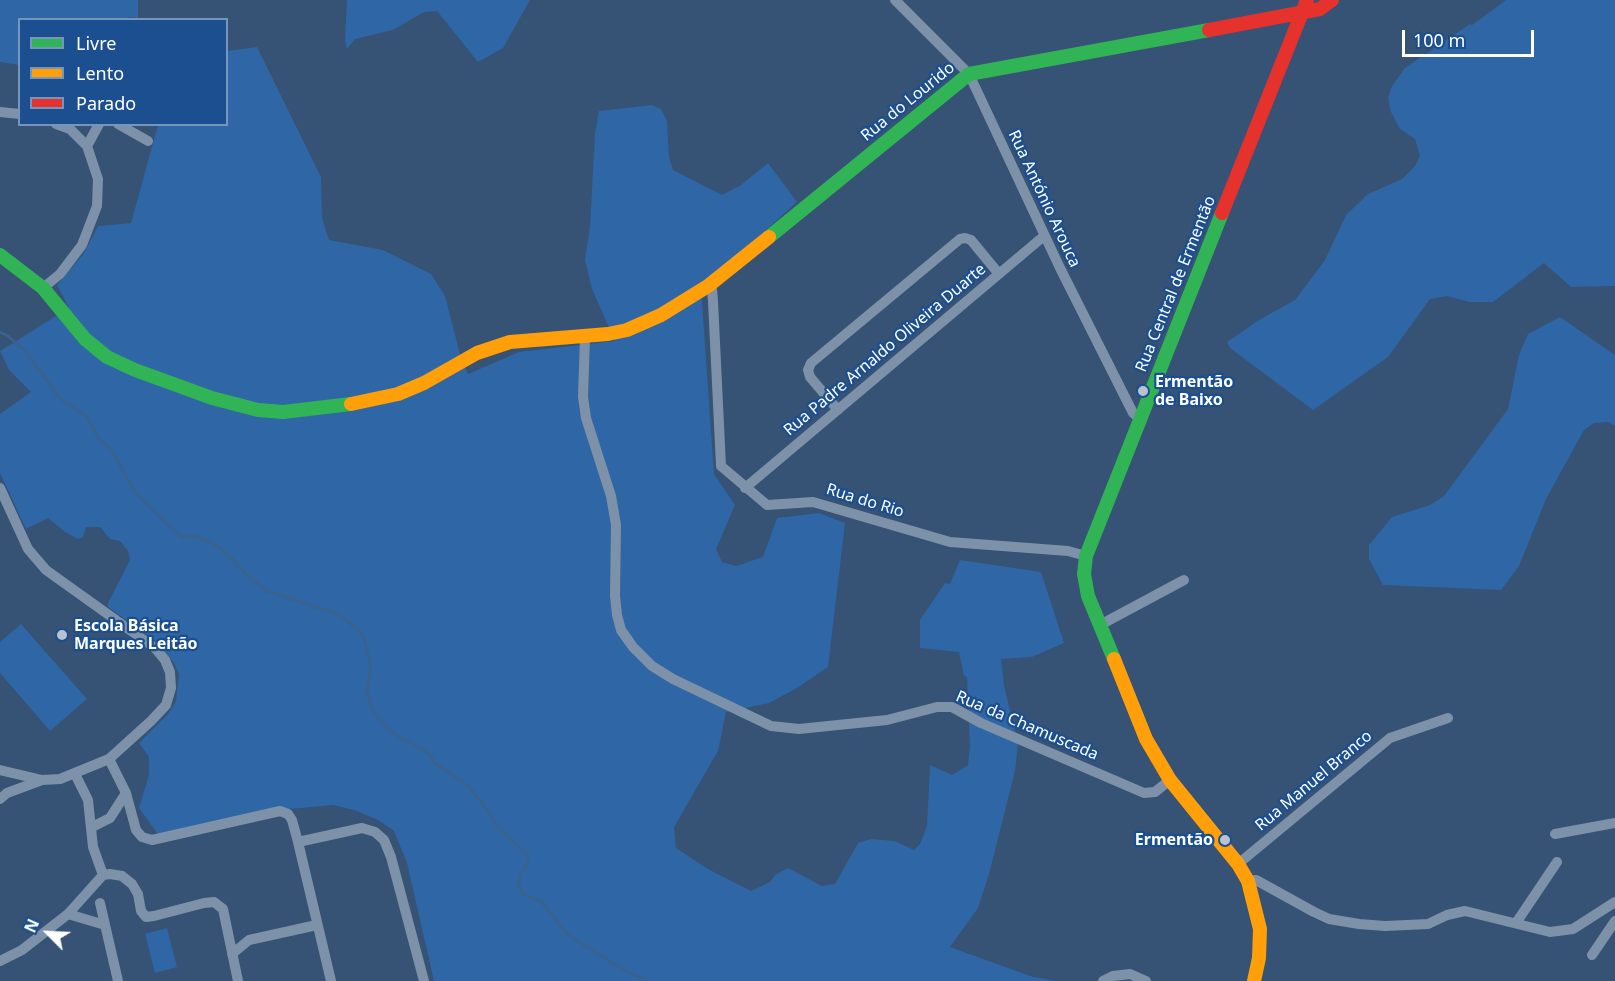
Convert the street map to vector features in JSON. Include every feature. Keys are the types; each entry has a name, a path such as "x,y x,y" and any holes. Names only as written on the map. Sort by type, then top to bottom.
{"street":[{"name":"Rua do Lourido","path":"0,255 43,288 86,339 107,357 135,370 212,398 258,410 283,412 346,405 398,394 424,383 477,353 510,342 608,334 644,324 708,286 969,74 1306,5 1320,9 1332,0"},
{"name":"Rua António Arouca","path":"899,2 969,74 1044,236 1133,413 1140,419"},
{"name":"Rua Central de Ermentão","path":"1254,981 1259,958 1260,929 1248,881 1238,864 1170,780 1146,739 1088,596 1084,574 1086,555 1306,5"},
{"path":"0,112 18,114"},
{"path":"43,288 60,274 82,245 97,206 98,179 87,146 70,129 62,126"},
{"path":"87,146 98,126"},
{"path":"122,126 148,141"},
{"name":"Rua Padre Arnaldo Oliveira Duarte","path":"745,488 1044,236"},
{"path":"838,410 810,377 808,370 811,363 960,239 971,240 999,273"},
{"name":"Rua do Rio","path":"708,286 712,290 713,301 722,466 767,505 813,501 950,542 1068,551 1086,555"},
{"name":"Rua da Chamuscada","path":"585,337 583,397 586,418 611,496 616,525 617,615 621,630 633,647 652,666 672,679 771,726 799,729 887,720 937,707 952,707 981,723 1144,793 1155,792 1170,780"},
{"path":"0,488 28,549 46,570 155,648 165,660 170,672 171,688 166,705 109,759 60,779 42,780 0,770"},
{"path":"1100,625 1184,580"},
{"name":"Rua Manuel Branco","path":"1238,864 1390,738 1448,718"},
{"path":"109,759 126,793 135,830 142,837 152,840 280,811 288,813 298,842 330,981"},
{"path":"75,774 88,800 93,847 103,875"},
{"path":"0,799 7,793 42,780"},
{"path":"92,827 110,818 126,793"},
{"path":"1555,834 1615,823"},
{"path":"298,842 362,828 375,832 384,840 391,857 424,981"},
{"path":"1516,923 1557,862"},
{"path":"0,961 22,950 68,914 103,875 110,874 122,876 132,884 138,894 141,911 146,916 214,902 223,909 238,981"},
{"path":"1248,881 1256,880 1329,918 1385,926 1428,924 1447,915 1465,911 1550,932 1573,929 1615,902"},
{"path":"100,903 118,981"},
{"path":"68,914 105,925"},
{"path":"1592,955 1615,921"},
{"path":"232,954 249,940 317,925"},
{"path":"1103,981 1113,976 1130,974 1146,981"}],"shaded area":[{"path":"0,0 138,0 138,18 18,18 18,65 0,62"},
{"path":"347,0 530,0 503,48 478,62 437,11 424,12 393,30 355,39 347,49 345,41"},
{"path":"1506,0 1615,0 1615,286 1571,287 1544,263 1493,302 1469,302 1447,296 1430,299 1388,357 1313,410 1230,348 1227,342 1259,320 1295,300 1325,260 1346,215 1368,194 1402,179 1415,166 1420,156 1415,139 1400,129 1391,112 1388,98 1392,86 1405,68"},
{"path":"257,47 321,177 322,218 329,240 383,250 431,274 445,296 461,358 468,374 519,352 615,341 592,289 585,260 590,227 595,134 599,111 652,105 661,109 667,121 669,157 673,170 722,195 741,185 768,163 797,202 701,288 714,474 735,505 716,549 722,562 736,566 763,557 777,518 819,513 845,523 828,667 769,703 726,712 718,751 674,827 676,848 708,869 751,891 770,882 775,875 788,868 822,886 835,884 858,843 871,839 895,841 914,850 920,844 927,826 930,765 952,775 968,765 970,746 967,677 964,676 959,652 920,648 920,620 945,583 950,584 960,560 1041,572 1064,643 1032,657 1001,659 1004,685 1018,745 1015,771 978,908 950,947 1033,977 1056,981 434,981 407,863 394,831 378,820 354,810 333,805 269,811 160,837 139,808 149,775 149,757 139,743 168,714 176,701 179,674 174,663 157,642 108,607 130,560 128,551 120,541 110,539 100,527 86,527 83,537 78,539 48,518 26,529 0,473 0,414 31,392 9,370 0,351 69,308 57,285 84,253 98,226 131,223 158,126 228,126 228,51"},
{"path":"1560,317 1615,355 1615,426 1608,422 1594,423 1584,430 1546,499 1519,566 1501,590 1383,585 1369,559 1369,545 1392,517 1430,505 1444,496 1508,409 1519,355 1528,334"},
{"path":"21,624 87,699 50,731 0,673 0,642"},
{"path":"167,928 177,967 155,973 145,934"}],"waterway":[{"path":"0,332 25,351 60,398 86,416 99,439 112,451 135,492 181,537 195,536 210,542 222,549 252,580 267,591 334,613 344,618 363,635 371,667 367,692 374,714 393,733 428,753 434,762 469,787 484,805 496,825 527,855 528,861 521,872 518,883 523,894 542,902 567,934 624,970 647,981"}],"traffic: fast":[{"path":"769,237 969,74 1209,30"},
{"path":"1114,659 1088,596 1084,574 1086,556 1222,213"},
{"path":"0,255 43,288 85,339 107,357 135,370 212,398 258,410 283,412 351,404"}],"traffic: slow":[{"path":"351,404 398,394 424,383 477,353 510,342 608,334 627,330 661,315 708,286 769,237"},
{"path":"1114,659 1146,739 1170,780 1238,864 1248,881 1260,929 1259,958 1254,981"}],"traffic: jam":[{"path":"1222,213 1307,0"},
{"path":"1209,30 1320,9 1332,0"}],"place":[{"name":"Ermentão de Baixo","path":"1143,391"},
{"name":"Escola Básica Marques Leitão","path":"62,635"},
{"name":"Ermentão","path":"1225,840"}]}
